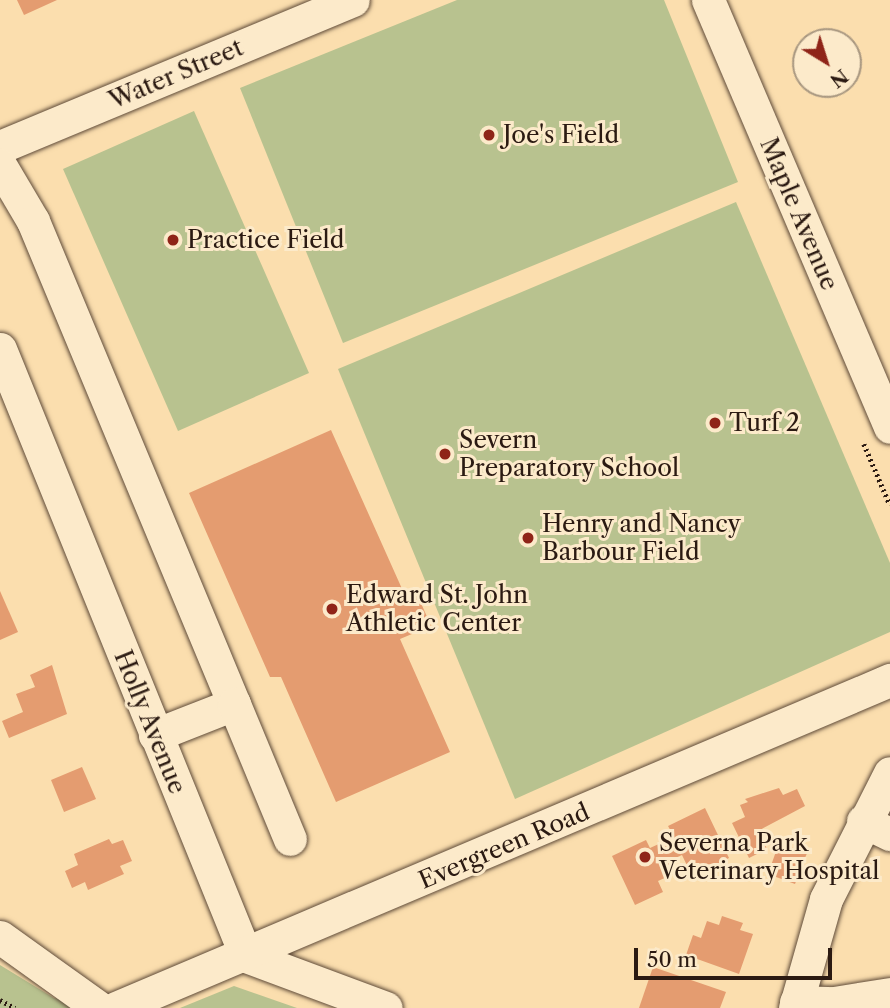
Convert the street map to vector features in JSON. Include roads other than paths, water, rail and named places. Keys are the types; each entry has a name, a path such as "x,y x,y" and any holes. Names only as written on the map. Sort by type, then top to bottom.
{"street":[{"name":"Water Street","path":"0,147 353,0"},
{"name":"Maple Avenue","path":"709,0 890,427"},
{"path":"0,165 33,221 290,839"},
{"name":"Holly Avenue","path":"0,349 246,956"},
{"name":"Evergreen Road","path":"116,1008 246,956 890,680"},
{"path":"155,735 234,704"},
{"path":"890,773 877,827 826,899 796,1005 834,1003 890,993"},
{"path":"0,937 99,1008"},
{"path":"246,956 386,1008"}],"place":[{"name":"Joe's Field","path":"489,135"},
{"name":"Practice Field","path":"173,240"},
{"name":"Turf 2","path":"715,423"},
{"name":"Severn Preparatory School","path":"445,454"},
{"name":"Henry and Nancy Barbour Field","path":"528,538"},
{"name":"Edward St. John Athletic Center","path":"332,609"},
{"name":"Severna Park Veterinary Hospital","path":"645,857"}]}
